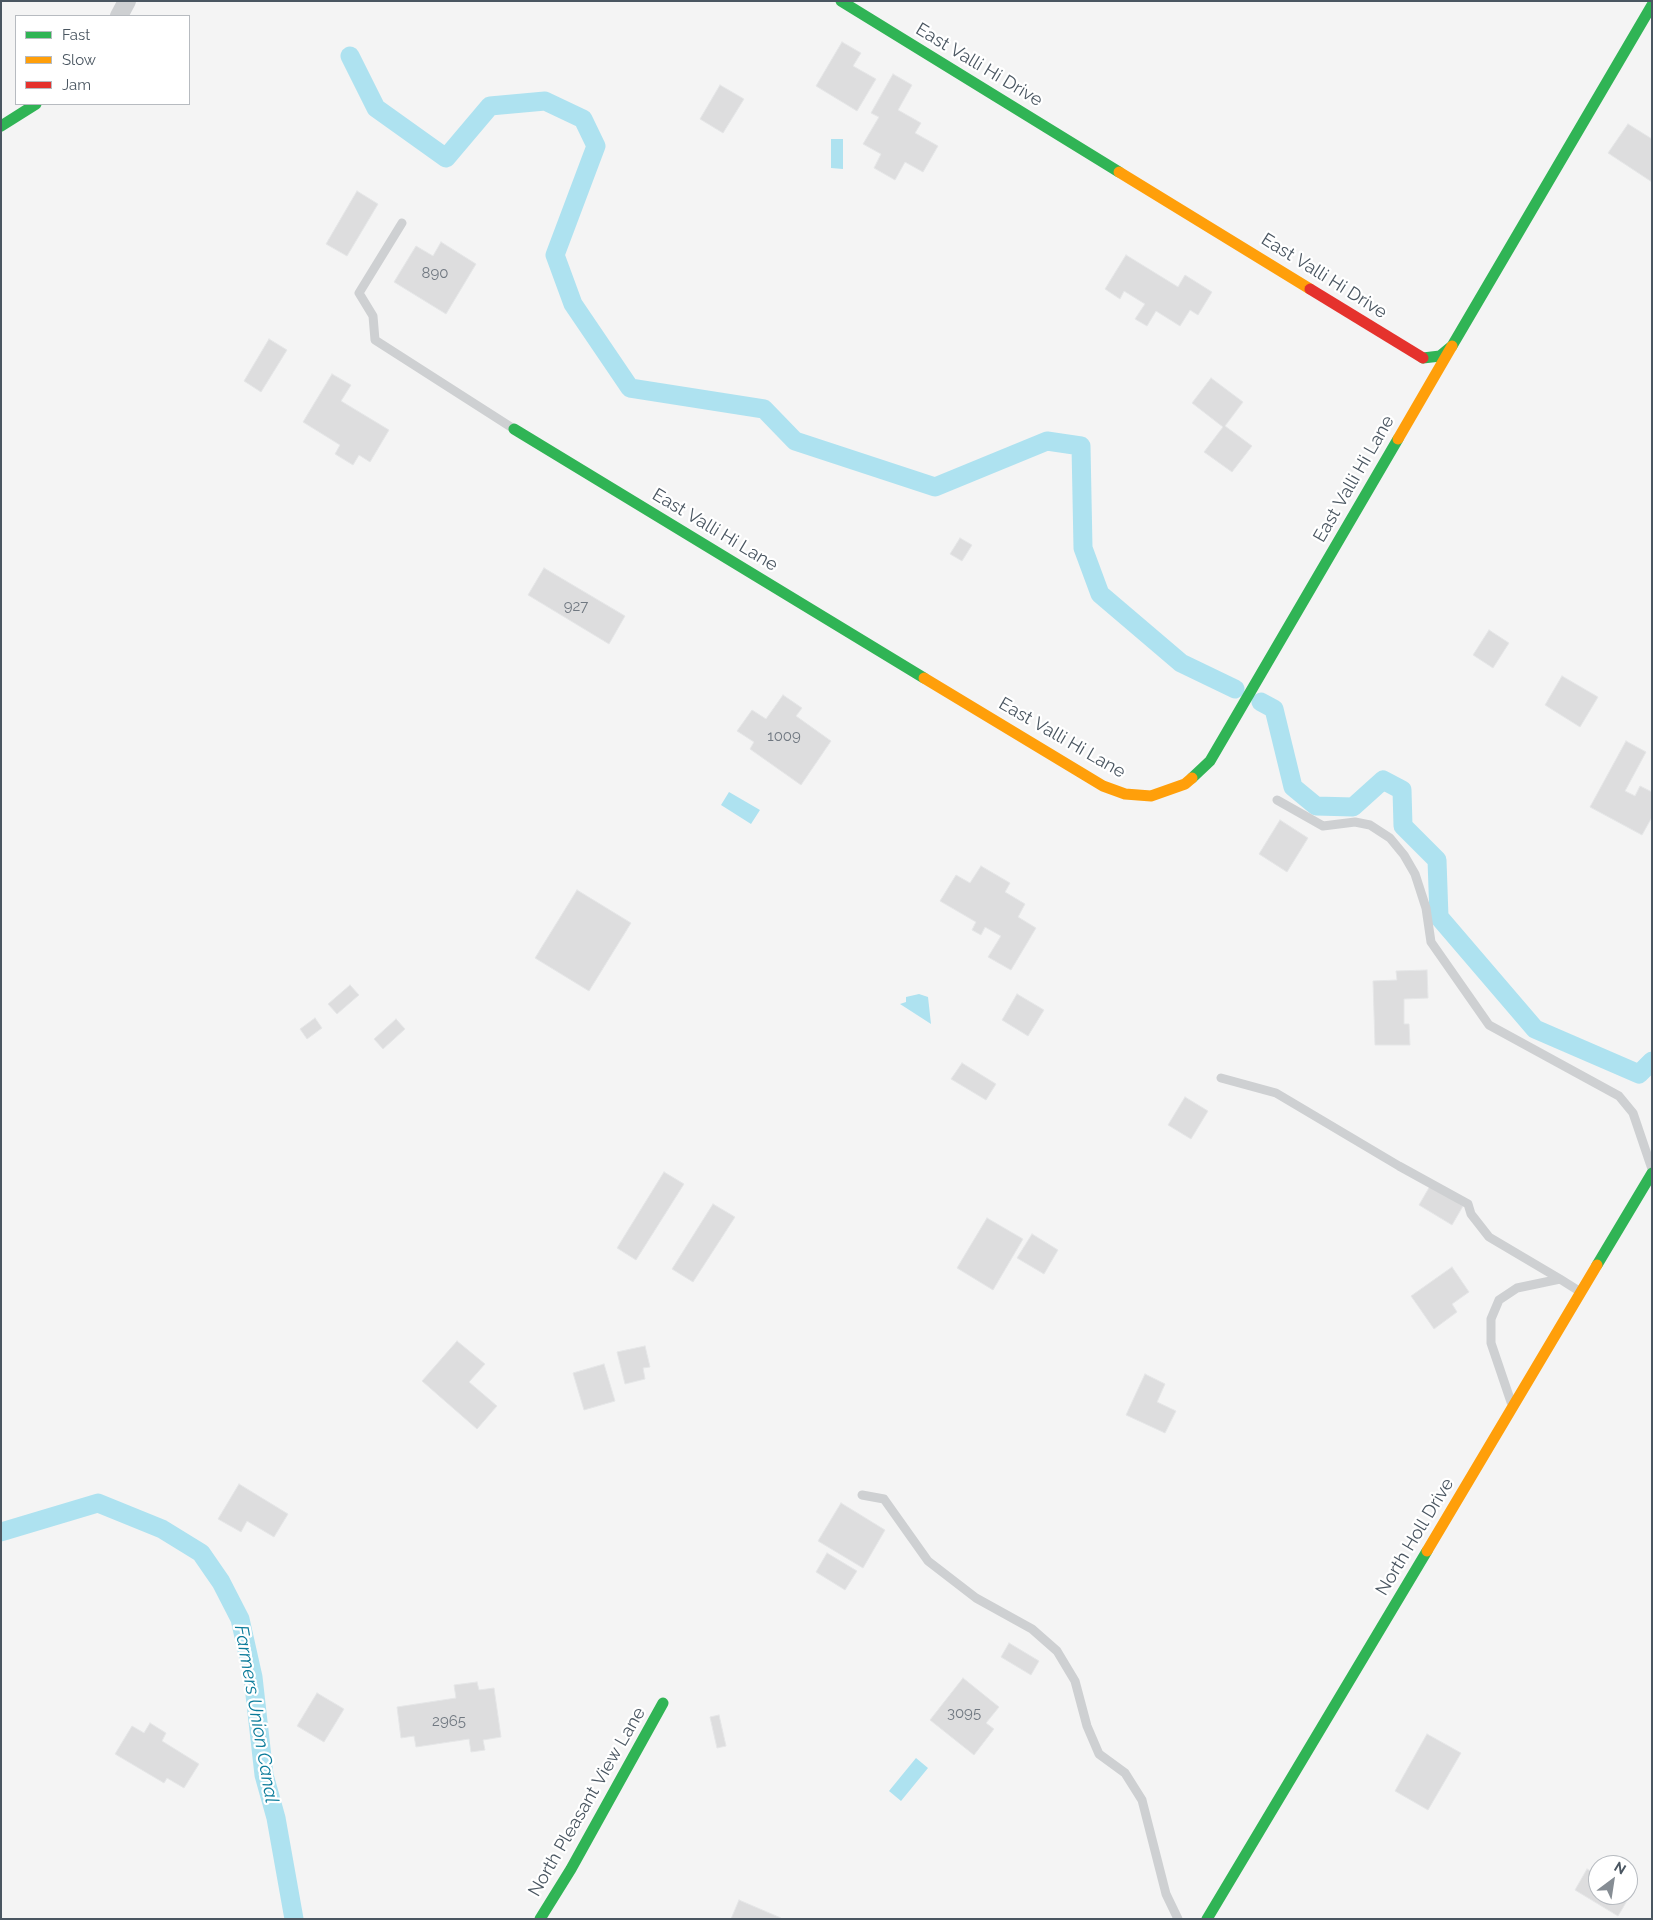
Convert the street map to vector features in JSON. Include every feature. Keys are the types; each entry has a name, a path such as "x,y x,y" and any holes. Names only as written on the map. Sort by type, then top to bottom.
{"street":[{"path":"120,15 127,1"},
{"name":"East Valli Hi Drive","path":"841,1 1422,358 1430,359 1440,356 1452,346 1652,5"},
{"path":"1,126 34,105"},
{"name":"East Valli Hi Lane","path":"514,429 1103,786 1125,794 1151,796 1185,784 1210,761 1452,346"},
{"name":"North Holl Drive","path":"1207,1919 1652,1173"},
{"name":"North Pleasant View Lane","path":"540,1919 571,1870 663,1703"}],"lane":[{"path":"402,223 359,293 373,316 375,340 514,429"},
{"path":"1277,800 1323,826 1355,822 1370,824 1390,838 1416,874 1426,908 1431,942 1489,1025 1605,1087 1623,1100 1634,1113 1652,1169"},
{"path":"1221,1078 1276,1093 1399,1166 1468,1204 1471,1214 1489,1238 1581,1292"},
{"path":"1512,1407 1491,1343 1491,1320 1499,1300 1517,1288 1560,1279"},
{"path":"862,1495 884,1499 928,1561 976,1598 1032,1630 1057,1651 1075,1681 1088,1726 1099,1754 1125,1773 1142,1800 1166,1894 1178,1919"}],"water":[{"path":"831,139 843,139 843,169 831,168"},
{"path":"729,792 760,810 751,824 721,805"},
{"path":"919,994 928,997 931,1024 900,1004 906,1002 906,997"},
{"path":"916,1758 928,1768 901,1801 889,1791"}],"building":[{"path":"842,42 861,53 853,66 876,79 857,111 816,86"},
{"path":"893,74 912,85 898,110 921,123 915,133 938,146 923,172 905,162 895,180 874,168 881,154 863,144 879,117 871,113"},
{"path":"720,85 744,99 723,133 700,119"},
{"path":"1628,124 1652,139 1652,182 1608,153"},
{"path":"357,191 378,204 347,256 326,244"},
{"path":"441,242 476,264 446,314 394,282 416,246 433,256"},
{"path":"1126,255 1178,287 1185,275 1212,292 1198,315 1190,310 1180,326 1156,311 1147,326 1135,319 1145,304 1124,291 1120,299 1105,289"},
{"path":"269,339 287,350 261,392 244,381"},
{"path":"332,374 351,385 341,401 389,430 370,462 359,455 353,465 335,454 340,445 303,422"},
{"path":"1211,378 1243,402 1225,426 1252,446 1232,472 1204,452 1223,427 1192,403"},
{"path":"960,538 972,545 962,561 950,554"},
{"path":"544,568 625,616 609,644 528,595"},
{"path":"1489,630 1509,643 1493,668 1473,655"},
{"path":"1562,676 1598,697 1580,727 1545,705"},
{"path":"783,695 802,708 796,716 831,741 801,785 750,749 754,742 737,731 752,710 766,719"},
{"path":"1626,741 1646,752 1625,791 1635,796 1640,786 1652,792 1652,817 1642,835 1590,807"},
{"path":"1280,820 1308,838 1287,872 1259,854"},
{"path":"981,866 1010,883 1005,892 1025,904 1018,917 1036,928 1011,970 988,957 1001,936 985,927 981,935 972,930 976,922 940,901 956,875 970,883"},
{"path":"577,890 631,923 589,991 535,958"},
{"path":"1427,970 1428,998 1404,999 1404,1024 1409,1024 1410,1045 1375,1045 1373,981 1397,980 1396,971"},
{"path":"350,985 359,995 337,1014 328,1004"},
{"path":"1017,994 1044,1010 1028,1036 1002,1020"},
{"path":"315,1018 322,1028 307,1039 300,1029"},
{"path":"396,1019 405,1029 383,1049 374,1039"},
{"path":"962,1063 996,1084 986,1100 951,1079"},
{"path":"1185,1097 1208,1111 1191,1139 1168,1125"},
{"path":"664,1172 684,1184 636,1260 617,1248"},
{"path":"1430,1186 1463,1206 1452,1225 1419,1205"},
{"path":"713,1204 735,1217 693,1282 672,1269"},
{"path":"987,1218 1023,1239 993,1290 957,1268"},
{"path":"1032,1234 1058,1250 1044,1274 1017,1258"},
{"path":"1452,1267 1469,1292 1452,1304 1457,1312 1434,1329 1411,1296"},
{"path":"457,1341 485,1364 469,1382 497,1406 477,1429 422,1381"},
{"path":"645,1346 650,1367 643,1368 645,1379 625,1384 617,1352"},
{"path":"604,1364 615,1401 584,1410 573,1373"},
{"path":"1145,1374 1165,1384 1157,1402 1176,1411 1165,1433 1126,1415"},
{"path":"239,1484 288,1514 274,1537 247,1521 241,1532 218,1519"},
{"path":"841,1503 885,1530 863,1568 818,1541"},
{"path":"827,1553 857,1571 845,1590 816,1572"},
{"path":"1009,1643 1039,1661 1031,1675 1001,1657"},
{"path":"963,1678 999,1707 986,1723 994,1729 974,1755 930,1720"},
{"path":"477,1682 479,1690 494,1688 501,1737 483,1740 485,1750 471,1752 469,1739 416,1747 414,1736 401,1738 397,1707 456,1698 454,1685"},
{"path":"317,1693 344,1709 324,1742 297,1726"},
{"path":"719,1715 726,1746 717,1748 710,1717"},
{"path":"150,1723 166,1733 162,1741 199,1764 184,1788 167,1778 164,1783 115,1754 132,1726 144,1733"},
{"path":"1427,1734 1461,1753 1428,1810 1395,1791"},
{"path":"1587,1869 1588,1870 1588,1898 1575,1890"},
{"path":"739,1900 781,1918 731,1919"},
{"path":"1600,1905 1624,1905 1618,1916"}],"waterway":[{"path":"350,56 376,108 446,158 490,106 545,101 583,119 596,146 555,255 573,304 630,388 764,409 795,441 935,487 1047,441 1081,446 1083,548 1100,594 1181,663 1235,689"},
{"path":"1261,702 1274,709 1293,787 1316,806 1353,807 1383,780 1402,790 1403,826 1437,860 1439,917 1535,1029 1639,1074 1652,1061"},
{"name":"Farmers Union Canal","path":"1,1532 98,1503 162,1529 201,1553 221,1582 240,1619 253,1677 264,1775 276,1818 294,1919"}],"traffic: fast":[{"path":"841,1 1119,172"},
{"path":"1423,358 1440,356 1452,346 1652,5"},
{"path":"1,126 34,105"},
{"path":"514,429 924,678"},
{"path":"1192,778 1210,761 1398,439"},
{"path":"1597,1265 1652,1173"},
{"path":"1207,1919 1427,1551"},
{"path":"540,1919 571,1869 663,1703"}],"traffic: slow":[{"path":"1119,172 1310,289"},
{"path":"1398,439 1452,346"},
{"path":"924,678 1103,786 1125,794 1151,796 1185,784 1192,778"},
{"path":"1427,1551 1597,1265"}],"traffic: jam":[{"path":"1310,289 1423,358"}]}
